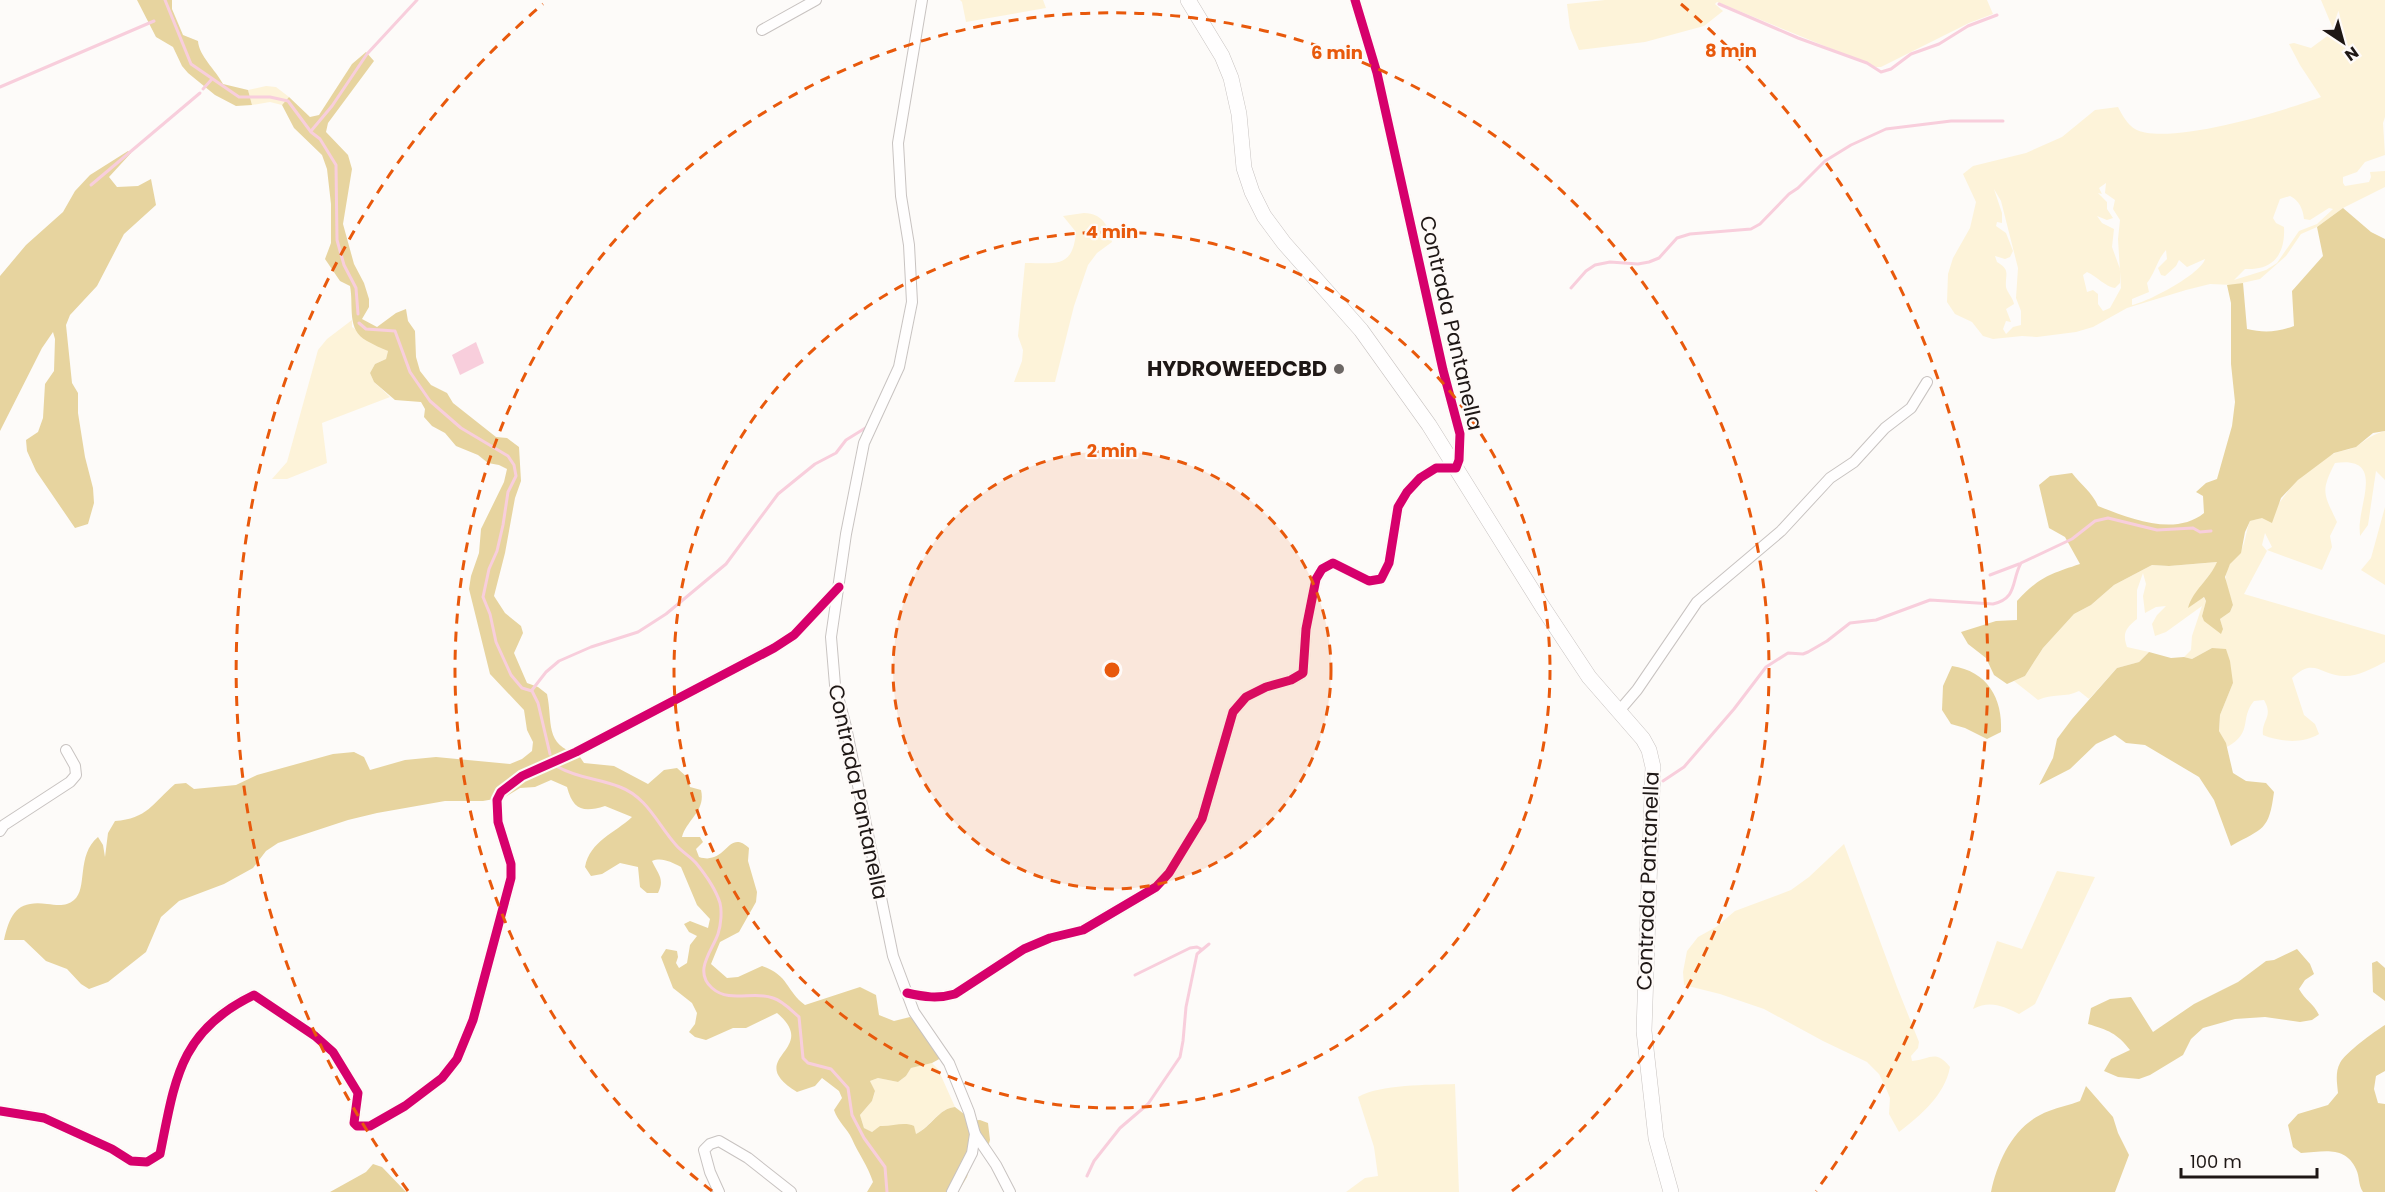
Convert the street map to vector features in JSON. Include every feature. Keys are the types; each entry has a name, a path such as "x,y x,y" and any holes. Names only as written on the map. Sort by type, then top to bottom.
{"street":[{"path":"762,30 816,0"},
{"name":"Contrada Pantanella","path":"922,0 898,143 901,196 909,245 912,302 899,367 864,443 846,534 831,637 835,685 846,727 893,956 914,1012 949,1063 969,1112 975,1134 996,1165 1010,1192"},
{"name":"Contrada Pantanella","path":"1188,0 1222,56 1231,78 1239,114 1244,168 1252,192 1264,216 1284,243 1361,330 1430,425 1583,668 1643,739 1649,750 1653,767 1644,1031 1656,1138 1671,1192"},
{"name":"Contrada Pantanella","path":"1355,0 1377,73 1443,370 1460,434 1459,460 1456,468"},
{"path":"1619,711 1637,690 1697,602 1781,531 1830,478 1854,462 1886,428 1911,408 1927,382"},
{"path":"907,993 926,997 943,997 955,993 1024,949 1050,938 1083,930 1156,887 1169,873 1202,819 1233,712 1246,697 1303,673 1306,629 1316,579 1322,568 1334,563 1369,581 1380,579 1389,563 1398,507 1407,492 1420,478 1436,468 1456,468"},
{"path":"0,1111 44,1118 112,1149 131,1161 147,1162 160,1154 177,1079 187,1052 205,1028 254,995 315,1036 333,1052 358,1093 354,1123 357,1126 370,1126 405,1106 442,1078 457,1059 473,1020 511,878 511,864 498,822 497,800 501,792 522,776 576,752 774,648 794,635 839,587"},
{"path":"0,831 4,825 70,782 76,775 75,766 66,750"},
{"path":"952,1192 972,1153 975,1134"},
{"path":"719,1192 704,1150 710,1144 719,1141 748,1158 791,1192"}],"shaded area":[{"path":"137,0 172,0 172,9 183,35 198,41 204,57 223,84 248,90 252,105 236,106 215,95 188,73 173,47 156,37"},
{"path":"960,0 1043,0 1046,8 966,22"},
{"path":"1605,0 1987,0 1993,14 1969,23 1881,67 1876,67 1717,2 1715,4 1723,11 1704,26 1645,42 1579,50 1570,28 1567,4"},
{"path":"2321,0 2385,0 2385,117 2383,123 2385,155 2365,162 2357,172 2343,177 2343,183 2345,186 2369,182 2370,172 2385,171 2385,187 2343,208 2317,227 2301,234 2286,256 2260,279 2233,285 2210,284 2186,290 2127,308 2093,327 2076,332 2037,337 1993,339 1983,336 1972,322 1955,314 1947,302 1948,274 1953,258 1970,228 1976,202 1963,174 1973,166 2026,153 2062,137 2095,110 2118,107 2135,129 2150,133 2172,133 2227,125 2321,97 2289,44 2294,43 2311,48 2334,31","holes":["2106,183 2105,193 2115,200 2113,209 2120,220 2118,239 2120,268 2112,247 2114,229 2102,223 2097,216 2107,220 2113,218 2107,209 2107,202 2098,193 2102,194 2099,188","1994,189 2001,201 2018,268 2016,298 2021,311 2021,325 2013,327 2006,334 2003,329 2006,321 2011,322 2006,309 2014,304 2006,287 2006,270 1997,262 1995,256 2005,259 2010,257 2013,251 2006,233 1996,226 1997,222 2002,223 2002,213","2290,196 2296,200 2304,219 2310,220 2329,208 2333,209 2317,224 2299,231 2277,263 2266,270 2234,280 2245,269 2266,266 2280,253 2284,227 2276,223 2273,218 2280,199","2166,250 2167,259 2158,268 2161,275 2165,276 2179,260 2187,267 2205,259 2194,272 2184,279 2161,293 2132,305 2132,299 2149,292 2147,283","2087,272 2115,288 2120,283 2120,272 2121,288 2110,308 2103,311 2098,304 2098,294 2093,290 2087,292 2083,275"]},
{"path":"366,52 374,61 328,123 326,132 348,155 352,169 343,224 354,264 369,299 369,307 362,319 377,327 396,313 406,309 408,321 415,331 416,357 420,371 431,385 447,393 453,403 496,437 507,438 519,447 521,481 515,498 494,596 505,613 521,626 523,633 514,653 527,683 547,694 550,723 555,738 567,750 578,754 584,763 614,766 648,784 664,770 677,768 688,778 690,787 701,790 699,809 682,837 700,837 703,842 696,849 699,857 716,857 736,842 749,848 748,861 757,892 756,902 739,932 720,942 711,964 727,978 738,977 762,966 777,974 805,1005 860,987 876,995 879,1015 894,1021 910,1017 917,1022 943,1057 932,1063 911,1068 898,1082 878,1078 870,1081 875,1091 872,1101 860,1115 864,1128 872,1132 880,1126 906,1124 914,1126 916,1134 944,1111 955,1107 964,1114 966,1121 980,1120 988,1123 990,1140 988,1147 977,1144 967,1177 958,1192 867,1192 873,1182 871,1176 834,1110 842,1098 839,1091 822,1078 815,1086 797,1092 782,1080 777,1070 778,1062 791,1036 788,1026 777,1013 746,1028 733,1028 706,1040 695,1037 689,1032 695,1024 697,1013 692,1003 673,988 661,957 666,949 677,951 676,963 679,968 687,963 690,945 697,936 689,932 684,924 690,921 708,928 710,919 697,905 681,867 670,862 652,861 661,880 658,893 647,893 640,887 638,867 620,863 602,874 591,876 585,867 592,850 632,817 605,806 591,809 580,808 572,801 567,787 551,780 535,787 520,788 505,797 483,801 445,801 377,813 278,843 266,851 253,868 224,884 179,901 161,917 146,952 108,982 89,989 67,969 46,961 24,940 4,940 12,916 22,907 37,903 65,905 74,900 81,888 84,862 91,844 98,837 103,845 105,857 108,833 115,821 135,817 149,809 175,784 186,783 194,789 236,785 257,775 333,754 354,752 364,757 370,770 405,760 436,757 510,764 522,759 532,751 533,742 527,730 524,710 490,674 469,589 479,553 481,529 504,482 507,469 488,463 478,455 456,446 445,433 432,426 424,417 425,409 421,402 395,400 374,382 370,373 375,364 386,359 388,351 367,341 356,331 352,317 350,286 340,281 325,259 331,243 331,204 327,169 322,155 294,128 282,105 289,97 310,117 319,115 352,64"},
{"path":"266,86 276,87 289,97 282,105 270,102 252,105 248,90"},
{"path":"128,151 131,153 109,177 117,187 138,186 151,179 156,205 124,234 97,286 70,315 66,325 72,383 78,393 78,413 94,503 88,524 75,528 36,471 27,451 26,440 38,432 43,418 45,384 54,371 55,339 53,332 42,348 0,431 0,276 26,245 63,212 75,191 90,175"},
{"path":"2343,208 2371,232 2385,239 2385,431 2373,433 2356,447 2334,453 2298,480 2281,498 2272,523 2262,518 2250,521 2245,532 2241,553 2230,564 2225,577 2233,605 2230,612 2220,619 2223,629 2221,634 2204,621 2202,616 2206,601 2204,597 2188,608 2217,562 2152,565 2114,585 2091,605 2074,614 2043,648 2025,676 2007,684 1994,675 1986,658 1968,644 1961,632 1996,621 2017,620 2017,601 2032,586 2053,574 2080,564 2065,537 2049,528 2039,485 2050,476 2072,473 2098,506 2123,516 2151,523 2179,524 2204,513 2203,496 2196,492 2206,483 2217,479 2232,426 2235,402 2231,364 2231,303 2227,285 2243,283 2247,329 2271,331 2294,326 2292,291 2323,256 2317,227"},
{"path":"1084,213 1096,216 1104,222 1112,242 1097,253 1088,265 1074,306 1055,382 1014,382 1022,361 1023,350 1018,336 1025,263 1054,263 1066,258 1071,252 1076,232 1063,216"},
{"path":"352,320 352,327 388,351 386,359 375,364 370,373 374,382 390,397 322,423 327,463 287,479 272,479 287,462 318,350 327,339"},
{"path":"476,342 484,363 460,375 452,355"},
{"path":"2385,431 2385,480 2376,471 2368,525 2360,536 2366,480 2364,472 2359,466 2350,463 2335,463 2327,481 2326,493 2337,522 2330,536 2332,547 2322,570 2267,550 2272,547 2265,533 2262,545 2267,551 2244,594 2385,635 2385,662 2371,669 2345,676 2306,668 2292,678 2304,715 2315,724 2319,734 2291,741 2263,735 2268,715 2267,706 2264,700 2254,701 2247,714 2243,731 2227,747 2219,731 2220,715 2233,683 2212,648 2192,659 2184,657 2191,650 2192,636 2202,606 2166,632 2155,636 2152,624 2166,606 2156,607 2145,613 2143,596 2146,584 2143,573 2137,590 2137,619 2125,634 2127,647 2149,652 2139,662 2117,668 2089,699 2079,691 2038,700 2014,681 2025,676 2043,648 2074,614 2091,605 2114,585 2152,565 2218,562 2201,587 2195,603 2203,597 2206,601 2202,616 2223,629 2220,619 2230,612 2233,605 2227,584 2227,569 2242,548 2250,521 2272,510 2292,486 2320,461 2335,453 2355,447"},
{"path":"2385,507 2385,585 2361,570 2371,558"},
{"path":"2212,648 2226,649 2230,661 2233,683 2220,715 2219,731 2226,743 2233,773 2246,781 2266,783 2274,792 2270,814 2263,827 2231,846 2214,800 2199,777 2145,745 2126,743 2115,735 2096,744 2070,769 2039,785 2053,758 2057,739 2117,668 2139,662 2149,652 2171,658 2192,659"},
{"path":"1952,666 1975,674 1990,688 1999,708 2001,732 1987,739 1951,724 1942,710 1943,686"},
{"path":"1844,844 1919,1042 1918,1048 1911,1056 1912,1061 1933,1056 1941,1058 1950,1067 1937,1096 1923,1112 1899,1132 1889,1114 1890,1098 1885,1086 1879,1074 1867,1062 1764,1009 1684,985 1683,972 1687,951 1698,937 1716,927 1735,911 1791,890 1809,877"},
{"path":"2057,871 2095,877 2035,1004 2019,1014 1991,1005 1973,1009 1997,941 2022,949"},
{"path":"2297,949 2310,964 2314,974 2305,980 2299,989 2319,1015 2312,1020 2300,1022 2265,1017 2235,1019 2203,1028 2191,1039 2183,1055 2150,1075 2139,1079 2118,1077 2104,1071 2111,1059 2130,1050 2112,1033 2088,1024 2091,1008 2110,999 2131,997 2153,1032 2194,1004 2238,982 2266,961 2274,960"},
{"path":"2377,961 2385,968 2385,1001 2373,992 2372,963"},
{"path":"2385,1025 2385,1071 2376,1076 2374,1089 2378,1103 2385,1104 2385,1192 2363,1192 2356,1169 2346,1156 2325,1151 2301,1153 2293,1147 2288,1125 2298,1114 2328,1105 2338,1093 2337,1070 2340,1063 2361,1042"},
{"path":"932,1063 938,1069 955,1107 939,1114 916,1134 888,1126 872,1132 864,1128 860,1115 872,1101 875,1092 870,1081 878,1078 898,1082 911,1068"},
{"path":"1455,1084 1459,1192 1346,1192 1365,1178 1378,1176 1374,1147 1358,1097 1392,1087"},
{"path":"2086,1086 2113,1117 2129,1155 2115,1192 1991,1192 2003,1155 2018,1133 2037,1117 2080,1101"},
{"path":"373,1164 382,1167 406,1192 330,1192 366,1172"}],"waterway":[{"path":"165,0 191,64 239,97 270,97 288,101 311,132 320,139 336,165 337,240 344,265 356,288 358,314"},
{"path":"311,131 332,106 367,54 417,0"},
{"path":"1719,4 1798,38 1867,63 1881,72 1891,69 1911,54 1939,44 1968,26 1997,15"},
{"path":"0,87 154,21"},
{"path":"203,89 212,79"},
{"path":"91,185 200,93"},
{"path":"1571,288 1586,271 1595,265 1610,262 1638,264 1649,262 1659,258 1677,238 1690,234 1751,229 1760,224 1825,161 1851,145 1886,129 1951,121 2003,121"},
{"path":"359,323 366,329 395,331 410,372 430,401 461,428 508,456 514,465 516,476 508,492 497,551 489,569 483,597 490,614 496,642 511,675 522,688 532,691 538,703 550,754"},
{"path":"532,690 546,672 559,661 591,647 638,632 666,614 726,564 778,494 815,464 836,453 846,440 867,427"},
{"path":"1663,781 1684,767 1734,709 1766,667 1788,653 1808,652 1850,623 1876,620 1930,600 1993,604 2001,601 2007,598 2013,588 2021,563 2072,539 2095,521 2108,518 2157,530 2193,528 2200,532 2211,531"},
{"path":"1990,575 2019,564"},
{"path":"556,766 573,774 620,787 638,797 676,845 699,867 716,893 721,910 718,934 704,968 707,981 712,988 726,995 758,995 777,999 799,1017 803,1058 808,1063 831,1069 848,1088 852,1115 864,1138 885,1167 887,1192"},
{"path":"1087,1176 1094,1161 1120,1128 1148,1104 1180,1057 1186,1007 1197,954 1209,944"},
{"path":"1135,975 1190,948 1201,949"}],"cycle path":[{"path":"907,993 931,997 955,994 1024,949 1050,938 1083,930 1156,887 1169,873 1202,819 1233,712 1246,697 1303,673 1306,629 1316,579 1322,569 1333,563 1369,581 1381,579 1389,563 1398,507 1407,492 1420,478 1436,468 1456,468 1459,460 1460,434 1443,370 1377,73 1355,0"},
{"path":"0,1111 44,1118 112,1149 131,1161 147,1162 160,1154 170,1103 185,1060 195,1042 229,1009 254,995 315,1036 333,1052 358,1093 354,1123 357,1126 370,1126 405,1106 442,1078 457,1059 473,1020 511,878 511,864 498,822 497,800 501,792 522,776 576,752 774,648 794,635 839,587"}],"place":[{"name":"HYDROWEEDCBD","path":"1339,369"}]}
